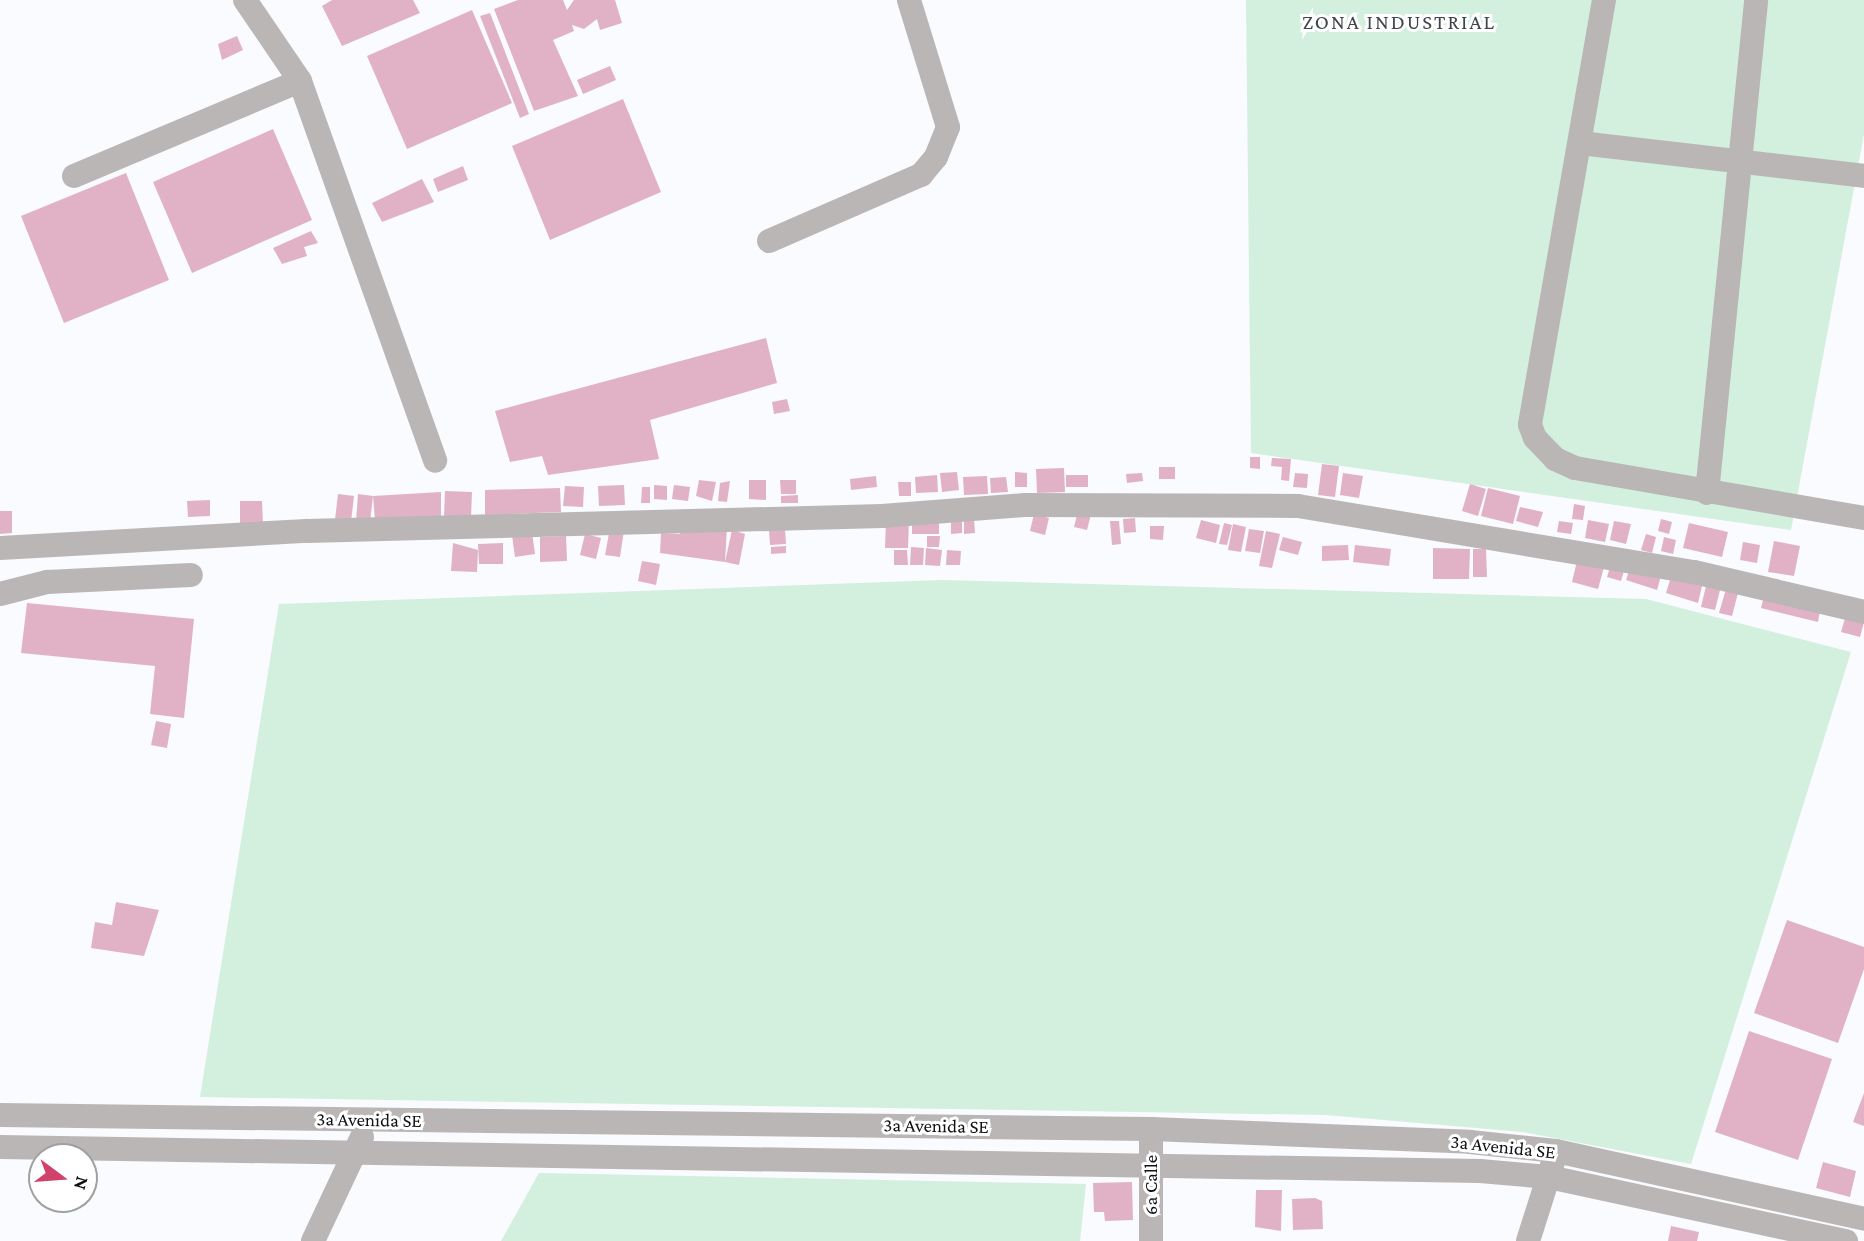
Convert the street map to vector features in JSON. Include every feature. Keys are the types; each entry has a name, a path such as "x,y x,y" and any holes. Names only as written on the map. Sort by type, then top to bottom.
{"street":[{"path":"245,0 300,81 435,461"},
{"path":"769,241 921,175 936,157 948,127 909,0"},
{"path":"1604,0 1530,425 1545,451 1575,468 1707,493 1864,518"},
{"path":"1707,493 1756,0"},
{"path":"74,176 300,81"},
{"path":"1580,144 1739,165 1864,176"},
{"path":"0,548 347,529 882,516 1024,505 1298,506 1694,572 1864,612"},
{"path":"0,594 47,582 191,575"},
{"name":"3a Avenida SE","path":"0,1115 1152,1129 1470,1142 1556,1151 1864,1220"},
{"path":"313,1241 369,1120"},
{"name":"6a Calle","path":"1151,1241 1152,1129"},
{"path":"0,1147 356,1149 1549,1177 1846,1241"},
{"path":"1528,1241 1556,1151"}],"green space":[{"path":"1246,0 1864,0 1864,134 1791,530 1251,453"},
{"path":"942,580 1646,599 1851,652 1691,1164 1523,1132 1326,1115 200,1097 279,604"},
{"path":"539,1173 1086,1184 1080,1241 501,1241"}],"building":[{"path":"332,0 413,0 420,13 342,46 322,6"},
{"path":"518,0 563,0 567,10 574,0 615,0 622,23 600,30 597,19 584,29 572,25 574,31 553,40 578,96 534,111 494,9"},
{"path":"472,10 512,103 407,149 367,56"},
{"path":"490,13 529,114 520,118 480,16"},
{"path":"237,36 243,50 222,60 218,44"},
{"path":"610,66 616,80 583,94 577,80"},
{"path":"623,99 661,192 550,240 512,146"},
{"path":"273,129 312,220 192,273 153,182"},
{"path":"463,166 468,180 438,192 433,179"},
{"path":"126,173 169,280 64,323 21,216"},
{"path":"422,179 434,202 382,222 372,203"},
{"path":"311,231 318,243 304,247 307,256 282,264 273,248"},
{"path":"766,338 777,383 650,420 659,459 548,475 542,456 510,462 495,411"},
{"path":"787,399 790,411 774,414 772,402"},
{"path":"1250,457 1260,457 1260,469 1250,468"},
{"path":"1272,458 1291,459 1289,481 1281,480 1282,467 1271,466"},
{"path":"1322,464 1339,466 1335,497 1318,495"},
{"path":"1159,467 1175,467 1175,479 1159,479"},
{"path":"1064,468 1065,492 1037,493 1036,469"},
{"path":"957,472 959,490 942,492 940,473"},
{"path":"1015,472 1027,473 1027,487 1015,487"},
{"path":"1142,473 1143,481 1127,483 1126,474"},
{"path":"1295,473 1308,474 1307,488 1293,487"},
{"path":"1343,473 1363,476 1359,498 1340,495"},
{"path":"937,475 938,492 916,493 915,477"},
{"path":"1066,475 1088,475 1088,487 1066,487"},
{"path":"876,476 877,487 851,490 850,479"},
{"path":"987,476 988,494 964,495 963,477"},
{"path":"1006,477 1008,492 991,493 990,478"},
{"path":"699,480 716,482 712,501 696,496"},
{"path":"749,480 766,480 766,500 749,499"},
{"path":"780,480 796,480 796,494 781,494"},
{"path":"730,481 727,502 718,501 720,483"},
{"path":"898,482 911,482 911,496 899,496"},
{"path":"1470,484 1486,489 1478,516 1462,511"},
{"path":"624,485 625,505 599,506 598,486"},
{"path":"654,485 667,486 667,500 654,499"},
{"path":"674,485 690,487 688,501 672,499"},
{"path":"565,486 584,487 583,507 563,506"},
{"path":"642,487 650,487 650,503 641,503"},
{"path":"560,488 561,512 485,515 485,490"},
{"path":"1488,488 1520,496 1513,524 1481,516"},
{"path":"445,491 472,492 471,518 444,517"},
{"path":"441,492 441,517 375,520 373,496"},
{"path":"338,494 354,496 351,522 335,520"},
{"path":"358,494 373,496 370,522 356,521"},
{"path":"798,495 798,503 781,503 781,496"},
{"path":"210,500 210,516 188,517 187,501"},
{"path":"240,501 262,501 263,524 240,525"},
{"path":"1574,504 1585,506 1583,520 1572,519"},
{"path":"1520,507 1543,512 1538,527 1516,521"},
{"path":"0,511 12,511 12,533 0,534"},
{"path":"1078,511 1091,514 1087,530 1074,527"},
{"path":"1034,514 1049,518 1045,535 1030,531"},
{"path":"912,518 939,519 939,534 912,534"},
{"path":"974,518 975,533 964,534 964,519"},
{"path":"1135,518 1136,532 1124,533 1123,519"},
{"path":"951,519 962,519 962,533 951,534"},
{"path":"1661,519 1672,522 1669,534 1658,531"},
{"path":"1201,520 1220,525 1216,543 1196,538"},
{"path":"1588,520 1609,524 1605,542 1585,538"},
{"path":"886,521 909,521 908,548 885,548"},
{"path":"1110,521 1119,521 1121,544 1112,545"},
{"path":"1559,521 1573,523 1571,534 1557,532"},
{"path":"1614,521 1631,524 1626,544 1610,540"},
{"path":"1224,523 1232,525 1227,545 1219,544"},
{"path":"1689,523 1728,532 1722,557 1683,548"},
{"path":"1233,524 1246,527 1241,552 1228,550"},
{"path":"680,525 727,527 725,562 660,553 661,533 680,534"},
{"path":"1150,526 1164,526 1163,540 1150,539"},
{"path":"610,528 624,530 620,557 605,555"},
{"path":"785,529 786,544 770,545 769,530"},
{"path":"1249,529 1264,531 1260,553 1245,551"},
{"path":"732,530 745,534 739,565 725,562"},
{"path":"1266,531 1280,534 1272,568 1259,566"},
{"path":"532,532 535,554 515,557 512,535"},
{"path":"585,534 601,538 596,559 580,555"},
{"path":"1646,534 1656,537 1652,553 1641,550"},
{"path":"566,536 567,561 540,562 540,537"},
{"path":"927,536 940,536 939,547 927,547"},
{"path":"1283,537 1302,542 1298,555 1279,550"},
{"path":"1664,537 1676,540 1673,554 1661,551"},
{"path":"1774,541 1800,546 1794,576 1768,572"},
{"path":"1743,542 1760,545 1757,563 1740,560"},
{"path":"453,543 478,550 477,572 451,571"},
{"path":"503,543 503,564 479,564 478,544"},
{"path":"1348,545 1349,560 1322,561 1322,546"},
{"path":"1355,545 1391,549 1389,566 1353,562"},
{"path":"786,546 786,553 771,554 771,547"},
{"path":"911,547 924,548 923,565 910,565"},
{"path":"926,548 942,550 940,566 925,565"},
{"path":"1433,548 1470,549 1469,579 1433,579"},
{"path":"1473,549 1486,549 1487,577 1473,577"},
{"path":"894,550 907,550 908,565 894,565"},
{"path":"947,550 961,551 960,565 946,565"},
{"path":"642,561 660,564 656,585 638,581"},
{"path":"1577,561 1604,567 1598,589 1572,582"},
{"path":"1610,567 1624,571 1621,581 1607,577"},
{"path":"1629,571 1661,576 1657,590 1626,580"},
{"path":"1671,577 1702,586 1698,603 1666,593"},
{"path":"1706,586 1720,590 1715,610 1701,607"},
{"path":"1726,589 1738,593 1732,616 1719,613"},
{"path":"1764,596 1820,610 1818,622 1761,608"},
{"path":"27,603 194,619 184,718 150,714 155,666 21,653"},
{"path":"1846,615 1864,622 1860,637 1841,632"},
{"path":"156,721 171,724 167,748 151,745"},
{"path":"116,902 159,910 144,956 91,948 95,922 112,925"},
{"path":"1787,920 1864,947 1864,969 1838,1043 1754,1013"},
{"path":"1749,1031 1832,1059 1798,1160 1715,1132"},
{"path":"1864,1093 1864,1126 1853,1122"},
{"path":"1823,1162 1856,1171 1850,1197 1816,1188"},
{"path":"1132,1182 1133,1220 1105,1221 1104,1212 1094,1212 1093,1183"},
{"path":"1256,1190 1282,1190 1281,1231 1255,1227"},
{"path":"1315,1198 1322,1201 1323,1229 1293,1230 1292,1199"},
{"path":"1671,1226 1699,1232 1697,1241 1668,1241"}],"district":[{"name":"ZONA INDUSTRIAL","path":"1399,22"}]}
